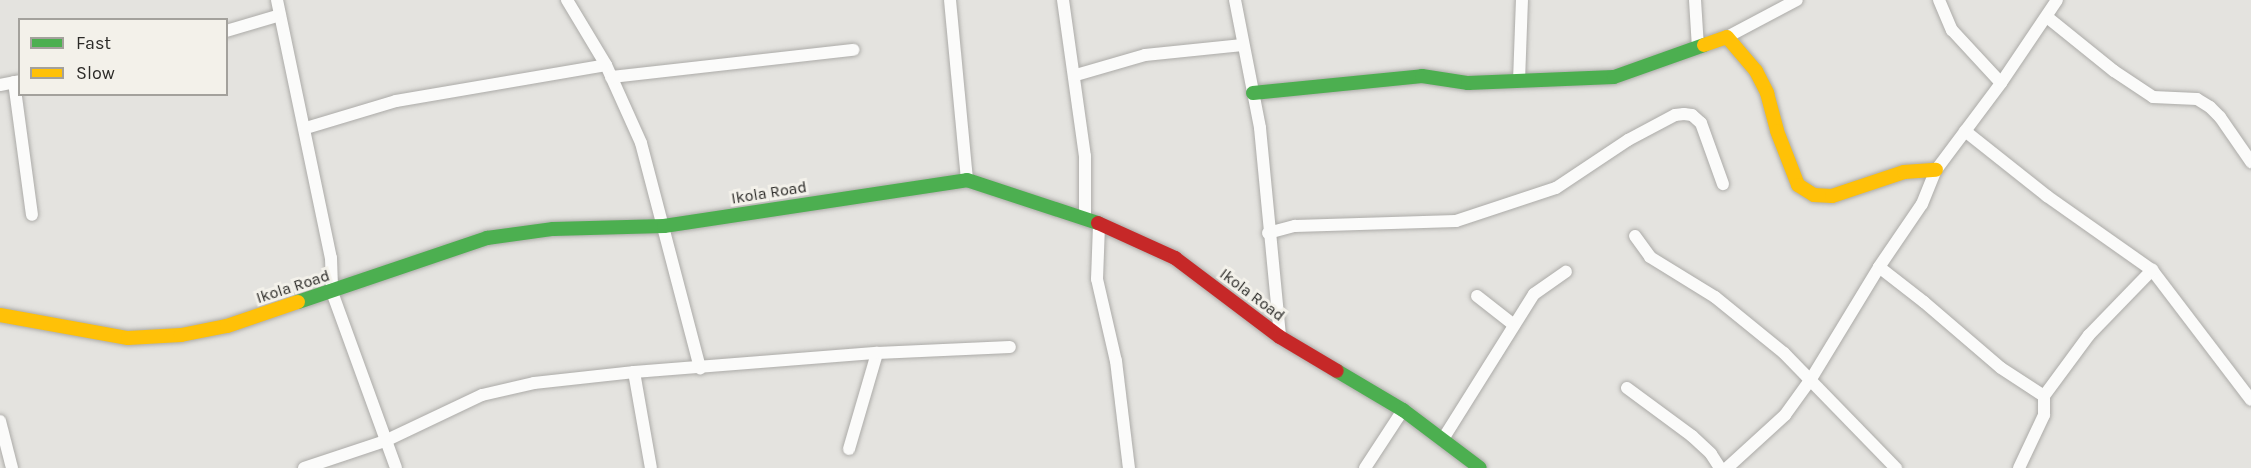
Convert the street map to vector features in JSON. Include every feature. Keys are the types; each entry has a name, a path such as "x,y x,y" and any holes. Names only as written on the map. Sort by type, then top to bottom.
{"street":[{"path":"277,0 306,128 331,258 332,292 396,468"},
{"path":"567,0 608,71 641,143 700,368"},
{"path":"950,0 967,180"},
{"path":"1063,0 1076,75 1085,156 1085,217"},
{"path":"1235,0 1260,128 1268,233 1276,282 1280,338"},
{"path":"1519,81 1522,0"},
{"path":"1695,0 1698,48"},
{"path":"1253,93 1422,76 1468,83 1614,76 1698,48 1797,0"},
{"path":"1939,0 1952,30 2001,83"},
{"path":"1727,468 1785,416 1811,379 1879,267 1922,204 1936,170 2001,83 2057,0"},
{"path":"228,30 280,15"},
{"path":"2047,17 2114,71 2153,97 2197,99 2210,107 2220,117 2251,162"},
{"path":"1726,36 1756,71 1767,93 1777,131 1798,185 1814,195 1832,196 1904,172 1936,170"},
{"path":"1076,75 1145,56 1242,45"},
{"path":"306,128 396,101 608,71 853,50"},
{"path":"0,85 17,81"},
{"path":"19,96 32,215"},
{"path":"1268,233 1295,226 1456,221 1556,188 1628,140 1675,115 1692,115 1701,123 1723,184"},
{"path":"1965,131 2047,196 2152,270 2251,400"},
{"name":"Ikola Road","path":"0,315 128,338 181,335 226,326 487,238 553,229 664,226 967,180 1085,217 1175,258 1280,338 1403,410 1480,468"},
{"path":"1100,225 1098,279 1116,361 1129,468"},
{"path":"1635,236 1650,257 1715,297 1784,353 1896,468"},
{"path":"1879,267 2001,368 2044,396"},
{"path":"2019,468 2044,415 2044,396 2089,335 2152,270"},
{"path":"1443,439 1534,294 1566,272"},
{"path":"1477,296 1514,325"},
{"path":"304,468 385,441 483,395 534,382 877,353 1010,347"},
{"path":"849,449 877,353"},
{"path":"634,372 651,468"},
{"path":"1627,388 1692,436 1711,454 1720,468"},
{"path":"1365,468 1403,410"},
{"path":"0,421 12,468"}],"traffic: fast":[{"path":"1253,93 1422,76 1468,83 1614,77 1704,45"},
{"path":"298,302 487,238 553,229 664,226 967,180 1098,223"},
{"path":"1337,371 1403,410 1480,468"}],"traffic: slow":[{"path":"1704,45 1727,37 1756,71 1767,93 1777,131 1798,185 1814,195 1832,196 1904,172 1936,170"},
{"path":"0,315 128,338 181,335 227,326 298,302"}],"traffic: jam":[{"path":"1098,223 1175,258 1280,337 1337,371"}]}
